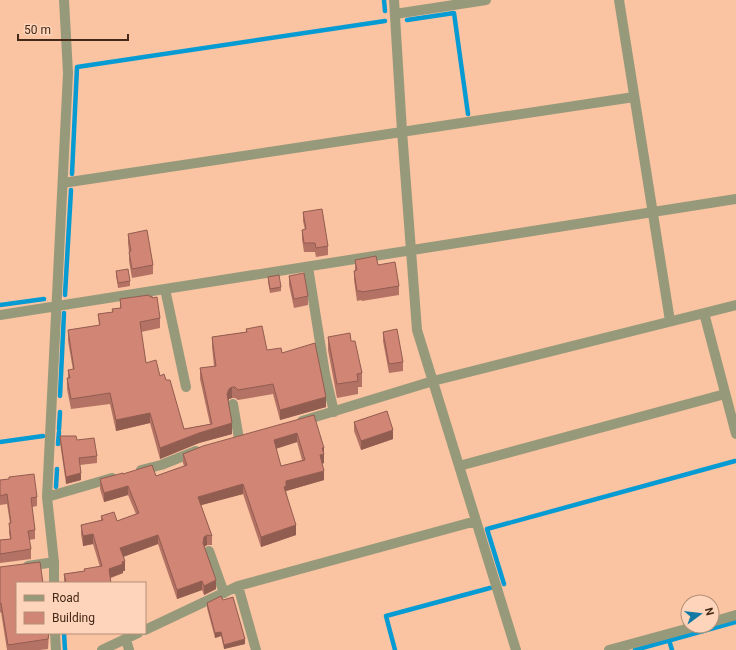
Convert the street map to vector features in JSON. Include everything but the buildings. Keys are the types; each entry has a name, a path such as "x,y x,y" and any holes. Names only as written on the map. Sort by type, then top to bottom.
{"street":[{"path":"54,582 54,562 47,497 68,73 64,0"},
{"path":"394,0 416,330 516,650"},
{"path":"395,14 486,0"},
{"path":"620,0 670,321"},
{"path":"63,183 634,97"},
{"path":"0,315 736,199"},
{"path":"308,267 324,374 334,412"},
{"path":"165,289 186,387"},
{"path":"290,424 433,381 736,305"},
{"path":"704,313 736,434"},
{"path":"459,466 725,394"},
{"path":"226,442 243,438 234,404"},
{"path":"47,497 161,465 207,448"},
{"path":"146,630 238,586 476,521"},
{"path":"209,551 224,593"},
{"path":"15,568 54,562"},
{"path":"238,586 256,650"},
{"path":"720,620 736,615"},
{"path":"609,650 680,631"},
{"path":"55,634 56,650"},
{"path":"102,650 136,634"},
{"path":"126,639 129,650"}],"waterway":[{"path":"384,0 385,11"},
{"path":"407,20 454,13 468,114"},
{"path":"72,174 77,67 385,21"},
{"path":"65,295 71,190"},
{"path":"0,305 44,299"},
{"path":"60,396 64,313"},
{"path":"59,429 60,412"},
{"path":"58,444 59,432"},
{"path":"0,442 43,436"},
{"path":"504,584 487,529 735,461"},
{"path":"56,487 57,469"},
{"path":"395,650 386,616 490,588"},
{"path":"635,650 736,622"},
{"path":"64,634 65,650"},
{"path":"669,640 672,650"}]}
